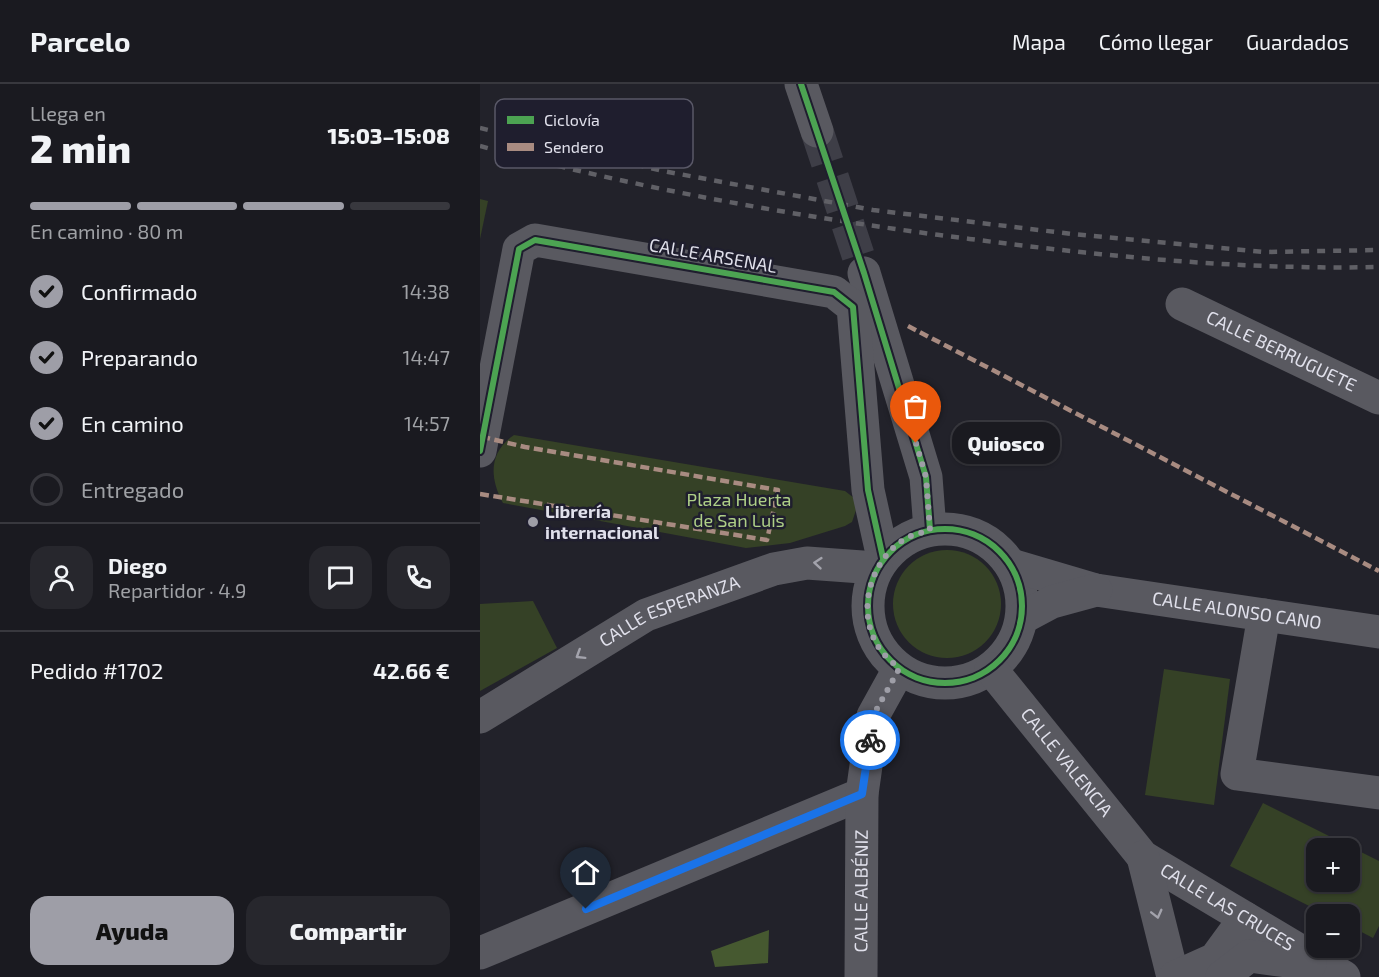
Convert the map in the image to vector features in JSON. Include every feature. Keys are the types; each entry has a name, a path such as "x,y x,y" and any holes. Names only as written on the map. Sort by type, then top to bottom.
{"street":[{"path":"801,84 817,131"},
{"name":"CALLE ARSENAL","path":"480,451 519,249 535,240 834,292 853,307 868,490 880,563"},
{"path":"864,273 926,477 930,530"},
{"name":"CALLE BERRUGUETE","path":"1182,304 1379,398"},
{"path":"930,530 973,533 994,546 1011,565 1021,590 1022,618 1011,647 991,669 961,682 928,682 899,669 879,648 868,623 868,595 880,563 904,540 930,530"},
{"name":"CALLE ESPERANZA","path":"480,717 646,615 774,569 807,562 880,563"},
{"name":"CALLE ALONSO CANO","path":"1011,565 1096,590 1379,632"},
{"name":"CALLE ALONSO CANO","path":"1022,618 1052,602 1096,590"},
{"path":"1264,615 1237,774 1379,793"},
{"name":"CALLE ALBÉNIZ","path":"861,977 862,794 873,716 899,669"},
{"name":"CALLE VALENCIA","path":"991,669 1143,857"},
{"path":"480,953 862,794"},
{"path":"1143,857 1174,977 1215,959 1245,918"},
{"name":"CALLE LAS CRUCES","path":"1143,857 1332,971"},
{"path":"1222,977 1249,956 1332,971"}],"green space":[{"path":"480,199 488,201 480,239"},
{"name":"Plaza Huerta de San Luis","path":"514,435 845,491 854,498 856,510 852,522 845,526 790,543 746,548 503,503 495,484 494,466 500,449"},
{"path":"947,550 968,554 985,566 997,583 1001,604 997,625 985,642 968,654 947,658 926,654 909,642 897,625 893,604 897,583 909,566 926,554"},
{"path":"533,601 557,648 480,691 480,604"},
{"path":"1164,669 1230,679 1214,805 1145,795"},
{"path":"1263,803 1333,838 1306,838 1306,892 1360,892 1360,852 1379,861 1379,926 1373,938 1360,931 1360,904 1306,904 1230,866"}],"shaded area":[{"path":"769,930 768,963 715,967 711,951"}],"tunnel":[{"path":"817,131 864,273"}],"railway":[{"path":"480,128 495,132"},
{"path":"480,146 495,150"},
{"path":"568,168 665,190 790,213 1028,246 1228,264 1379,267"},
{"path":"650,168 873,210 1072,234 1264,252 1379,250"}],"marked path":[{"path":"908,326 1379,571"},
{"path":"480,494 767,540 778,490 525,447 483,437"}],"cycle path":[{"path":"801,84 864,273 926,477 930,530"},
{"path":"480,451 519,249 535,240 834,292 853,307 868,490 883,558"},
{"path":"945,529 974,535 988,542 999,552 1009,563 1016,577 1022,606 1016,635 1009,649 999,660 988,670 974,677 945,683 916,677 902,670 891,660 881,649 874,635 868,606 874,577 881,563 891,552 902,542 916,535 945,529"}],"way so far":[{"path":"870,740 873,716 899,669 879,648 868,623 868,595 876,568 883,558 904,540 930,530 926,477 916,443"}],"place":[{"name":"Quiosco","path":"916,443"},
{"name":"Librería internacional","path":"533,522"}],"route":[{"path":"586,909 862,794 870,740"}]}
